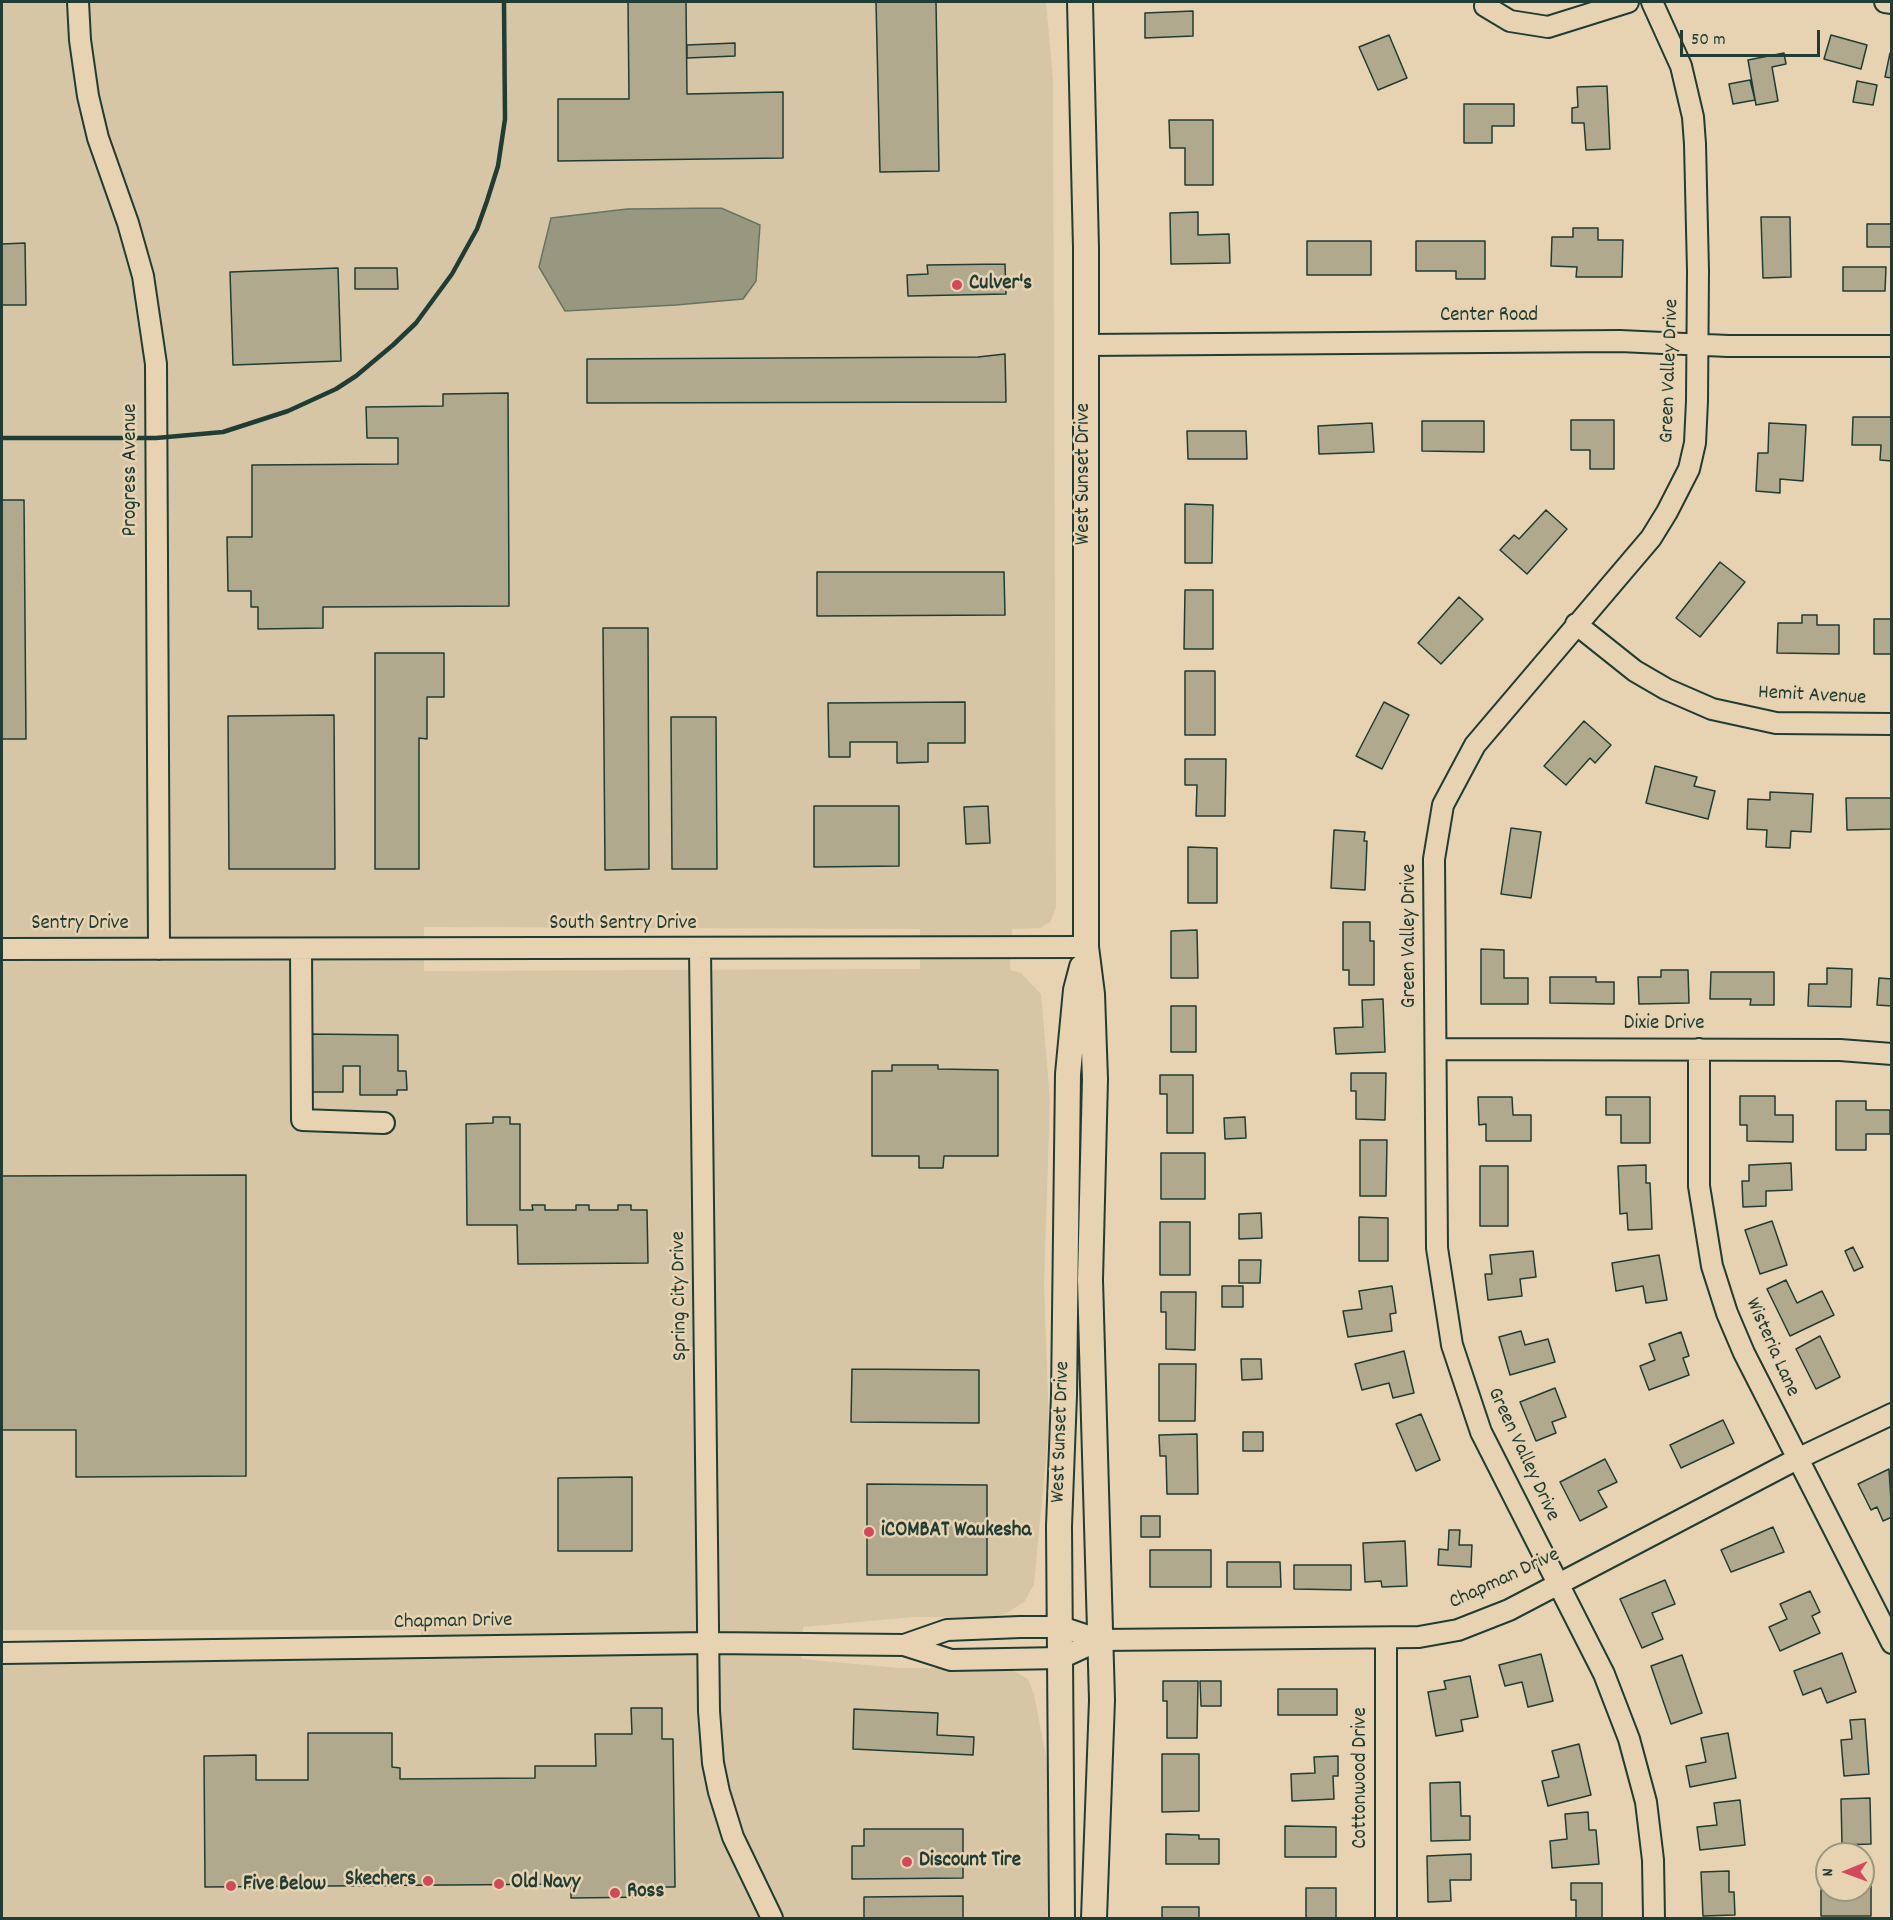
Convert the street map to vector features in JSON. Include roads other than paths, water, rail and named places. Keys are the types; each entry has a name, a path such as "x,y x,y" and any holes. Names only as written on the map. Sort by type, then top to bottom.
{"main road":[{"name":"West Sunset Drive","path":"1080,2 1086,345 1086,947 1092,994 1095,1079 1090,1280 1102,1700 1094,1918"},
{"name":"West Sunset Drive","path":"1062,1918 1059,1526 1064,1395 1068,1074 1076,990 1086,947"}],"street":[{"name":"Progress Avenue","path":"78,2 88,96 98,138 128,223 143,276 156,364 159,949"},
{"path":"1485,6 1510,21 1548,27 1628,2"},
{"name":"Green Valley Drive","path":"1652,2 1681,66 1693,117 1698,263 1695,443 1682,484 1651,537 1475,745 1443,805 1434,859 1437,1248 1452,1345 1481,1432 1604,1674 1629,1739 1646,1802 1653,1860 1654,1918"},
{"path":"1886,2 1892,3"},
{"name":"Center Road","path":"1086,345 1620,341 1697,345 1892,346"},
{"name":"Hemit Avenue","path":"1576,624 1666,690 1712,709 1776,723 1892,724"},
{"name":"South Sentry Drive","path":"159,949 1086,947"},
{"name":"Sentry Drive","path":"2,949 159,949"},
{"path":"300,949 302,1120 384,1124"},
{"name":"Spring City Drive","path":"700,949 708,1711 718,1792 733,1837 772,1918"},
{"name":"Dixie Drive","path":"1436,1049 1840,1050 1892,1054"},
{"name":"Wisteria Lane","path":"1699,1049 1699,1186 1712,1266 1743,1353 1892,1642"},
{"name":"Chapman Drive","path":"904,1645 947,1630 1061,1627 1100,1640 1386,1638 1419,1637 1458,1630 1509,1610 1797,1459 1892,1414"},
{"name":"Cottonwood Drive","path":"1386,1638 1386,1918"},
{"name":"Chapman Drive","path":"2,1653 709,1643 904,1645 951,1660 1061,1658 1100,1640"}],"railway":[{"path":"2,438 156,438 223,432 288,411 336,389 356,376 393,345 416,323 452,274 477,229 487,201 498,166 505,119 504,2"}],"place":[{"name":"Culver's","path":"957,285"},
{"name":"iCOMBAT Waukesha","path":"869,1532"},
{"name":"Discount Tire","path":"907,1862"},
{"name":"Skechers","path":"428,1881"},
{"name":"Old Navy","path":"499,1884"},
{"name":"Five Below","path":"231,1886"},
{"name":"Ross","path":"615,1893"}]}
